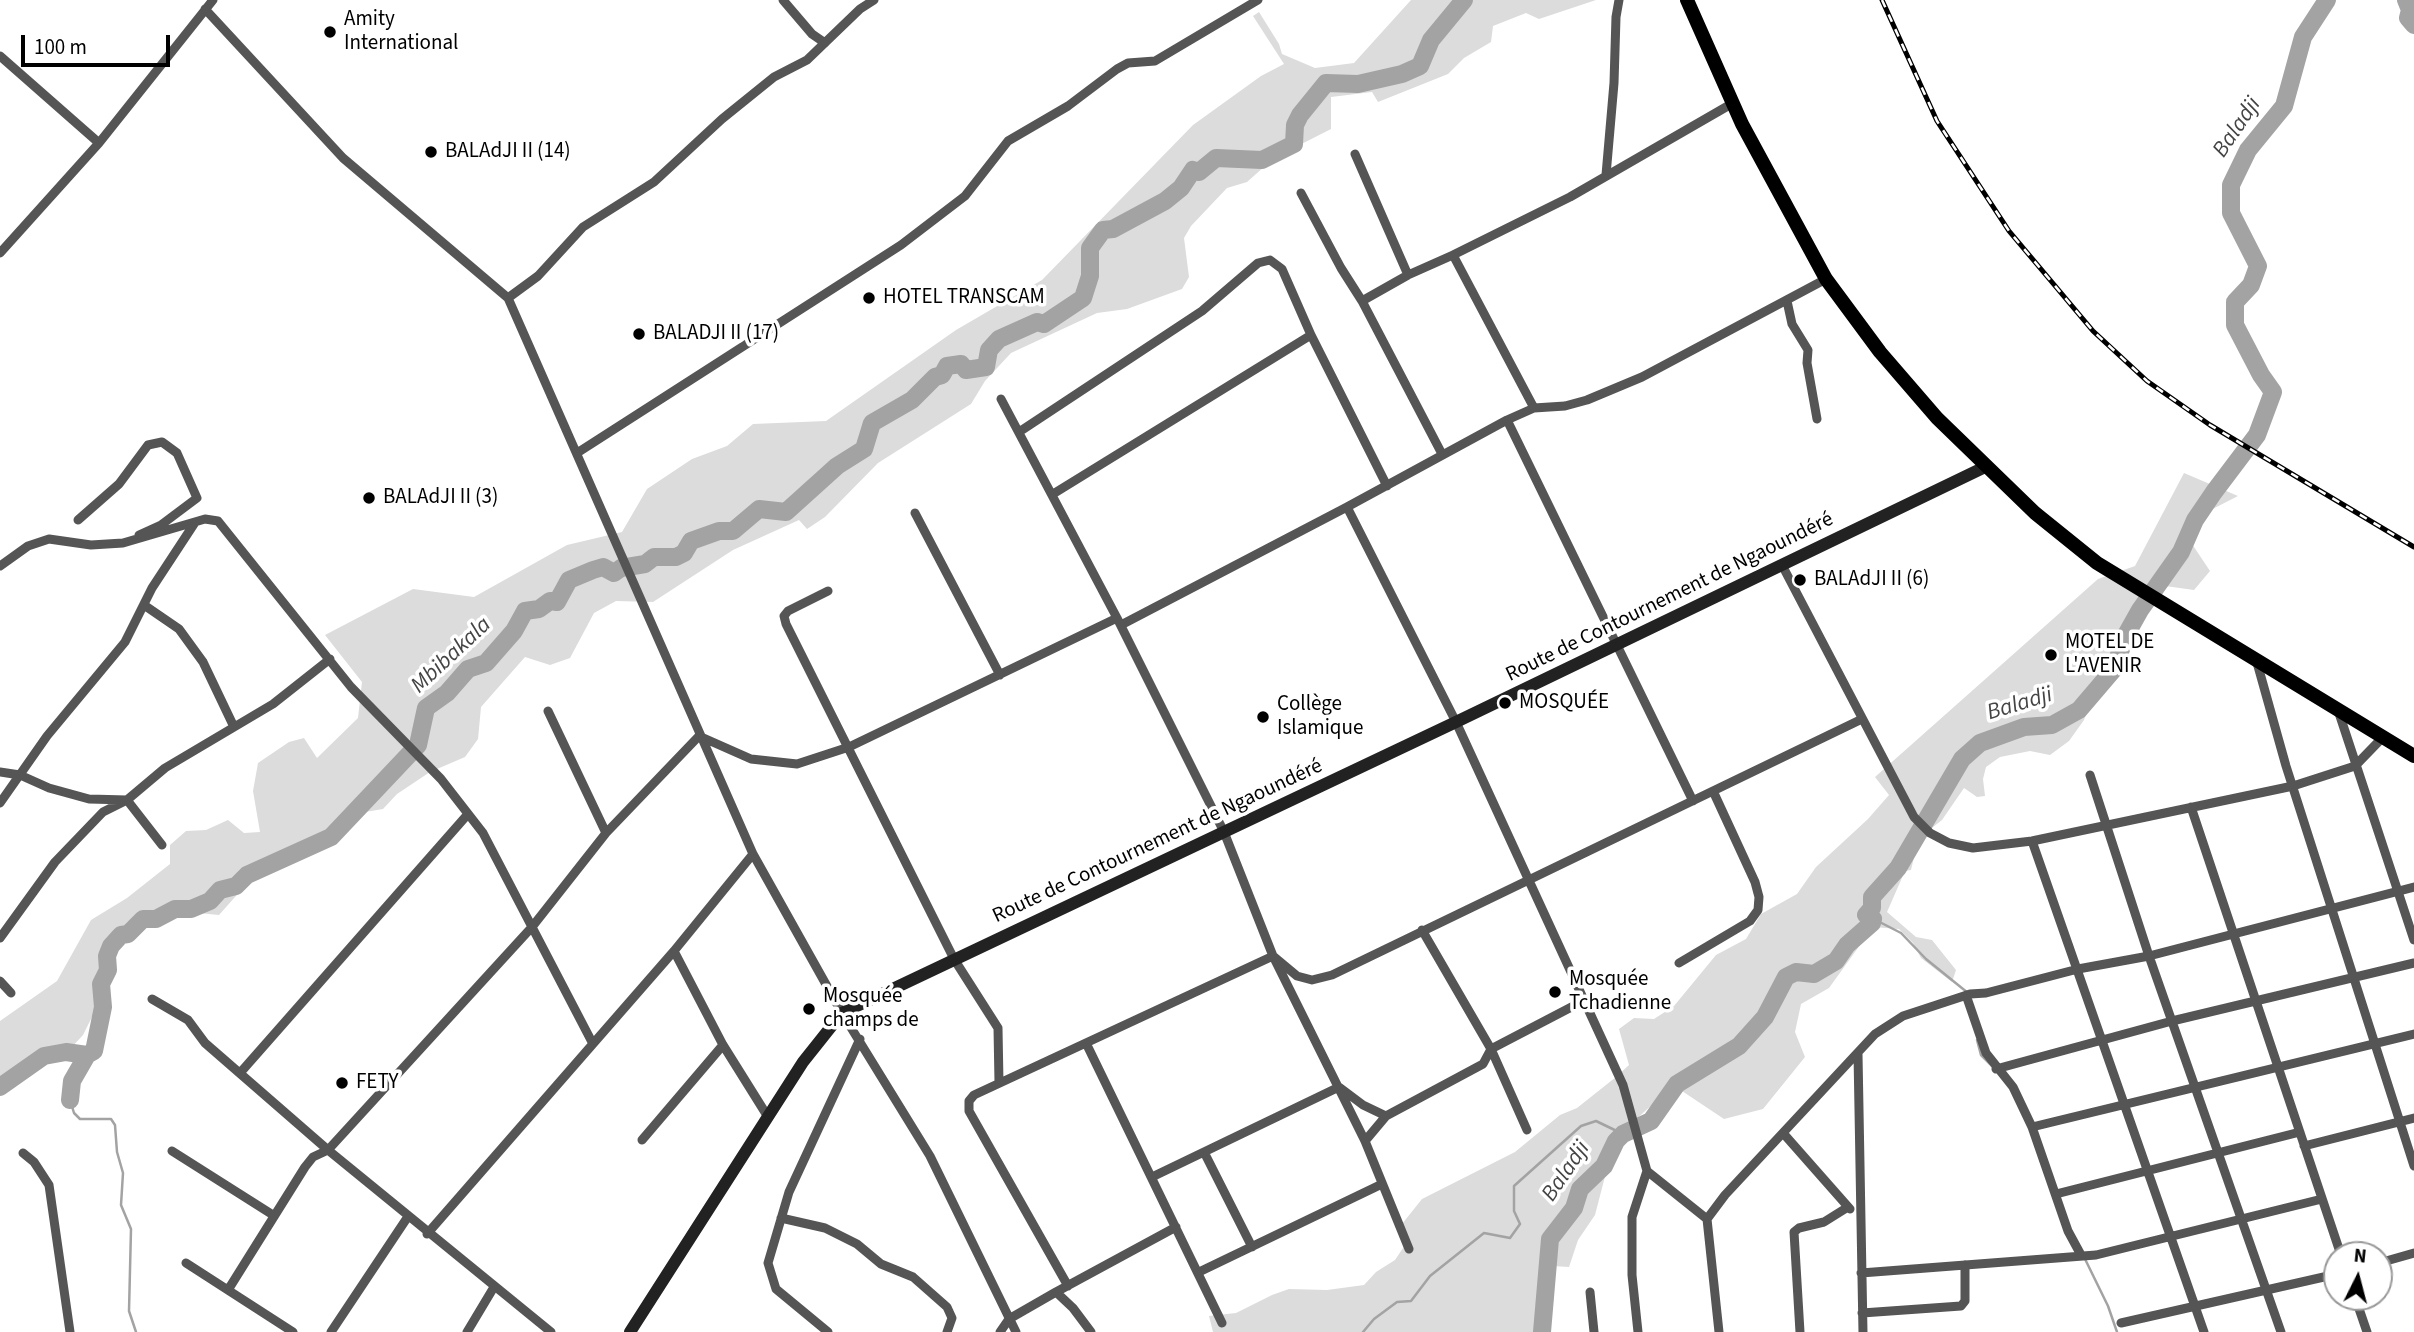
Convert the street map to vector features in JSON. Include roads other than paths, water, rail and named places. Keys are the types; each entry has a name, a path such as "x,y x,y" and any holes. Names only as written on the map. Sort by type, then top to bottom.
{"main road":[{"path":"1687,0 1733,103 1826,279 1880,352 1937,418 2035,513 2119,577 2414,756"}],"street":[{"path":"0,253 99,143 213,0"},
{"path":"783,0 812,34 825,43"},
{"path":"508,298 538,276 583,228 654,182 774,77 807,60 860,9 874,0"},
{"path":"577,453 901,245 965,196 1009,141 1068,106 1117,69 1128,63 1155,61 1258,0"},
{"path":"1606,175 1619,0"},
{"path":"205,9 343,158 508,298 753,854 842,1013 930,1156 1016,1332"},
{"path":"0,56 99,143"},
{"path":"1362,301 1408,275 1570,197 1733,103"},
{"path":"1355,154 1408,275"},
{"path":"1301,192 1442,454"},
{"path":"1453,255 1534,408"},
{"path":"1019,432 1202,311 1258,262 1270,260 1282,269 1311,335 1387,486"},
{"path":"699,736 751,759 777,763 797,764 849,747 1119,621 1347,507 1507,420 1534,408 1565,406 1587,400 1642,377 1826,279"},
{"path":"1787,301 1792,324 1808,350 1817,419"},
{"path":"1053,494 1311,335"},
{"path":"1001,399 1119,621 1224,832 1273,956 1365,1141 1409,1249"},
{"path":"1507,420 1693,801"},
{"path":"78,520 119,484 148,445 162,442 169,444 188,473 197,498 161,524 123,543"},
{"name":"Route de Contournement de Ngaoundéré","path":"630,1332 803,1062 842,1013 1618,645 1987,466"},
{"path":"1347,507 1456,722 1623,1085 1647,1171 1632,1217 1632,1275 1638,1332"},
{"path":"915,513 1000,675"},
{"path":"0,566 28,546 49,539 92,545 123,543 205,519 218,522 351,687 413,751 468,814 507,874 593,1044"},
{"path":"0,803 47,736 125,642 152,588 194,524"},
{"path":"1782,565 1862,719 1922,825 1949,843 1973,848 2032,841 2293,786 2355,766 2384,736"},
{"path":"828,591 784,615 954,959 999,1028 999,1083"},
{"path":"144,605 178,629 203,662 234,727"},
{"path":"2255,658 2414,1166"},
{"path":"0,937 36,886 103,812 127,800 165,768 273,704 330,659"},
{"path":"2338,710 2414,940"},
{"path":"548,711 606,833"},
{"path":"1273,956 1297,975 1312,980 1332,975 1862,719"},
{"path":"228,1290 272,1215 313,1157 328,1150 532,927 606,833 699,736"},
{"path":"0,772 20,775 49,788 89,799 127,800"},
{"path":"2090,775 2148,956 2281,1332"},
{"path":"1678,963 1750,920 1758,910 1759,897 1755,882 1713,791"},
{"path":"127,800 162,845"},
{"path":"2191,807 2336,1241"},
{"path":"240,1073 468,814"},
{"path":"2032,841 2204,1332"},
{"path":"427,1234 674,951 753,854"},
{"path":"1707,1219 1875,1034 1903,1016 1968,994 1986,993 2078,969 2148,956 2414,887"},
{"path":"1422,930 1491,1049 1527,1130"},
{"path":"674,951 723,1045 768,1117"},
{"path":"1068,1286 969,1111 969,1101 999,1083 1273,956"},
{"path":"1996,1069 2172,1021 2414,963"},
{"path":"0,981 11,993"},
{"path":"1968,994 1986,1053 1996,1069 2013,1087 2032,1127 2068,1231 2081,1255"},
{"path":"152,999 188,1020 205,1043 407,1218 551,1332"},
{"path":"1365,1141 1386,1116 1483,1064 1491,1049 1583,1000"},
{"path":"2032,1127 2124,1107 2414,1034"},
{"path":"828,1332 776,1289 770,1278 768,1263 789,1192 860,1040"},
{"path":"1086,1043 1222,1323"},
{"path":"642,1140 723,1045"},
{"path":"1858,1054 1863,1332"},
{"path":"1339,1087 1363,1105 1386,1116"},
{"path":"1152,1177 1339,1087"},
{"path":"2305,1146 2414,1118"},
{"path":"2056,1194 2300,1132"},
{"path":"1783,1133 1859,1218"},
{"path":"172,1151 272,1215"},
{"path":"1204,1152 1252,1247"},
{"path":"23,1153 34,1162 49,1185 70,1332"},
{"path":"1647,1171 1707,1219 1719,1332"},
{"path":"1199,1272 1382,1184"},
{"path":"1861,1273 2096,1255 2322,1199"},
{"path":"1800,1332 1794,1232 1799,1228 1824,1222 1848,1208"},
{"path":"331,1332 407,1218"},
{"path":"781,1218 825,1228 857,1244 881,1264 913,1277 947,1307 952,1318 947,1332"},
{"path":"1000,1332 1009,1319 1176,1227"},
{"path":"2393,1259 2414,1254"},
{"path":"186,1263 293,1332"},
{"path":"1862,1313 1961,1306 1965,1301 1965,1265"},
{"path":"2121,1323 2323,1276"},
{"path":"467,1332 494,1286"},
{"path":"1056,1292 1073,1308 1091,1332"},
{"path":"1590,1292 1594,1332"},
{"path":"2360,1311 2367,1332"}],"waterway":[{"name":"Mbibakala","path":"0,1087 44,1056 66,1052 87,1055 94,1051 103,1007 101,984 108,970 107,956 111,946 121,935 128,934 143,919 156,919 175,909 191,909 210,901 220,890 236,886 247,875 331,837 418,745 426,708 447,693 468,669 486,663 514,631 525,611 539,609 550,601 557,602 569,580 593,570 603,567 614,573 621,568 645,564 654,557 676,557 684,553 691,541 719,531 733,531 759,509 786,512 837,466 864,449 872,423 912,400 935,377 942,375 947,366 961,364 966,370 986,367 989,350 999,339 1037,322 1044,324 1083,298 1090,276 1090,248 1103,230 1113,229 1165,201 1181,188 1193,170 1199,172 1216,158 1262,160 1294,144 1295,125 1300,115 1326,83 1358,84 1402,74 1420,66 1431,40 1464,0"},
{"name":"Baladji","path":"1542,1332 1550,1239 1574,1208 1580,1189 1604,1166 1616,1141 1623,1134 1651,1121 1677,1084 1739,1046 1765,1017 1786,977 1796,972 1814,974 1836,961 1847,945 1872,923 1873,919 1866,915 1872,908 1872,897 1898,868 1962,759 1980,743 2024,727 2052,725 2079,710 2114,669 2126,635 2140,610 2181,552 2195,520 2257,435 2273,392 2235,325 2235,302 2251,285 2258,266 2231,213 2231,185 2248,150 2284,106 2303,37 2327,0"},
{"path":"2406,0 2410,10 2408,18 2414,25"},
{"path":"1866,915 1901,933 1926,959 1968,993"},
{"path":"1977,1040 1981,1055 1995,1069"},
{"path":"70,1100 72,1081 87,1055"},
{"path":"70,1100 74,1113 80,1119 111,1119 115,1125 117,1152 123,1173 121,1205 131,1229 129,1311 136,1332"},
{"path":"1363,1332 1374,1319 1397,1302 1411,1301 1430,1276 1484,1233 1510,1238 1520,1224 1514,1211 1514,1186 1581,1126 1596,1121 1623,1134"},
{"path":"2085,1259 2108,1306 2117,1332"}],"railway":[{"path":"1882,0 1937,121 2009,231 2093,331 2147,381 2210,425 2414,547"}],"place":[{"name":"Amity International","path":"330,32"},
{"name":"BALAdJI II (14)","path":"431,152"},
{"name":"HOTEL TRANSCAM","path":"869,298"},
{"name":"BALADJI II (17)","path":"639,334"},
{"name":"BALAdJI II (3)","path":"369,498"},
{"name":"BALAdJI II (6)","path":"1800,580"},
{"name":"MOTEL DE L'AVENIR","path":"2051,655"},
{"name":"MOSQUÉE","path":"1505,703"},
{"name":"Collège Islamique","path":"1263,717"},
{"name":"Mosquée Tchadienne","path":"1555,992"},
{"name":"Mosquée champs de","path":"809,1009"},
{"name":"FETY","path":"342,1083"}]}
